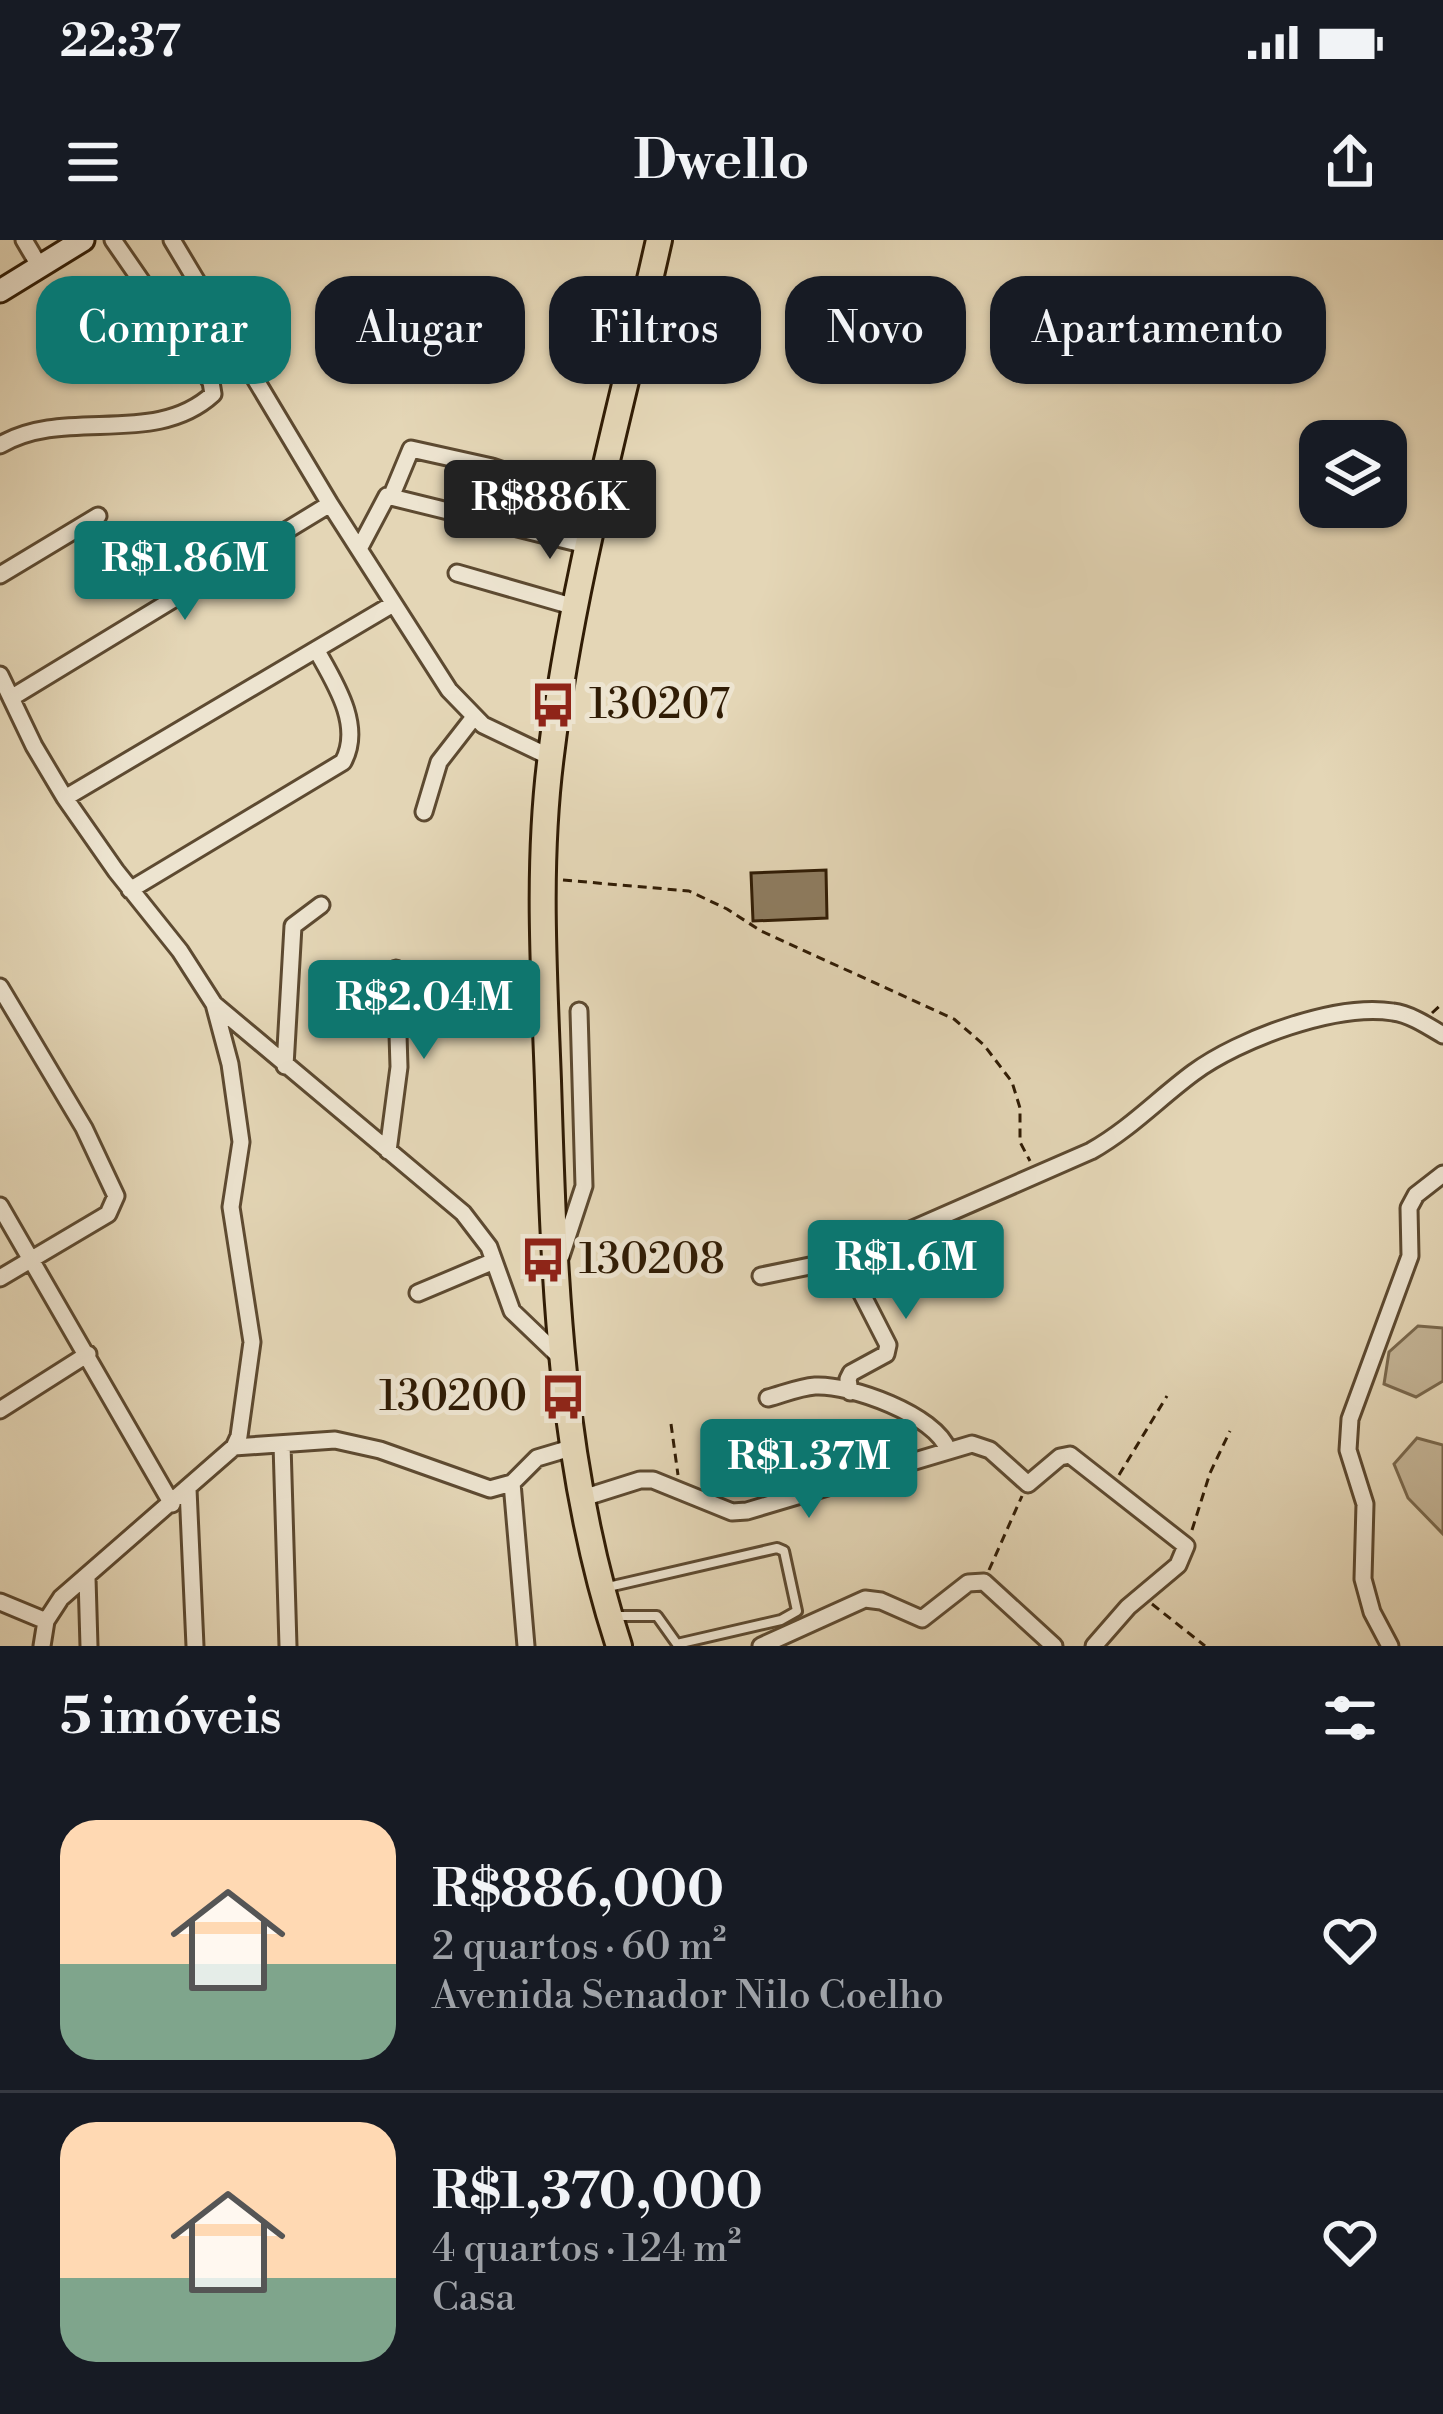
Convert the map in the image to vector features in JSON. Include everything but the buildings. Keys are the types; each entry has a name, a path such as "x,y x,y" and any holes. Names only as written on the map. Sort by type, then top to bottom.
{"main road":[{"path":"620,1646 583,1498 560,1357 543,878 550,757 575,607 659,240"}],"street":[{"path":"24,240 40,267"},
{"path":"0,291 83,240"},
{"path":"0,445 54,426 156,423 213,394 211,382 113,240"},
{"path":"172,240 449,690 503,738 550,757"},
{"path":"359,549 382,502 391,497 411,449 492,466 531,480 522,529"},
{"path":"391,497 590,546"},
{"path":"11,698 331,504"},
{"path":"0,575 98,516"},
{"path":"458,573 575,607"},
{"path":"65,798 393,604"},
{"path":"130,890 343,762 350,750 348,716 317,651"},
{"path":"0,675 65,798 130,890 181,951 214,1004 463,1213 494,1261 512,1311 560,1357"},
{"path":"424,812 439,762 474,717"},
{"path":"286,1066 293,926 321,905"},
{"path":"388,1151 399,1067 396,969"},
{"path":"0,987 107,1172 116,1196 108,1214 0,1279"},
{"path":"42,1646 46,1621 61,1598 234,1447 242,1425 252,1342 231,1207 241,1162 239,1114 214,1004"},
{"path":"556,1270 584,1186 579,1011"},
{"path":"761,1276 844,1259 1091,1151 1127,1131 1194,1072 1247,1041 1275,1031 1305,1021 1393,1012 1443,1035"},
{"path":"1390,1646 1372,1612 1363,1579 1365,1504 1348,1450 1350,1419 1410,1256 1409,1208 1443,1174"},
{"path":"0,1206 172,1504"},
{"path":"844,1259 888,1345 886,1354 851,1373 850,1392"},
{"path":"418,1293 494,1261"},
{"path":"0,1410 88,1354"},
{"path":"768,1398 812,1386 850,1392 919,1420 944,1440 948,1450"},
{"path":"234,1447 335,1440 380,1450 490,1489 512,1483 537,1458 574,1447"},
{"path":"282,1444 288,1646"},
{"path":"583,1498 640,1480 663,1481 732,1512 747,1511 948,1450 982,1445 1028,1484 1065,1454 1088,1465 1186,1546 1178,1565 1141,1595 1094,1646"},
{"path":"512,1483 526,1646"},
{"path":"188,1489 194,1646"},
{"path":"87,1578 89,1646"},
{"path":"760,1646 866,1599 922,1618 968,1583 984,1582 1054,1646"},
{"path":"0,1602 46,1621"}],"lane":[{"path":"603,1588 777,1548 789,1561 797,1611 781,1620 677,1644 657,1616 610,1616"}],"path":[{"path":"543,878 688,891 761,931 954,1019 984,1045 1012,1082 1020,1108 1020,1142 1037,1174"},
{"path":"1111,1486 1167,1396"},
{"path":"671,1424 680,1488"},
{"path":"1186,1546 1210,1473 1231,1431"},
{"path":"984,1582 1028,1484"},
{"path":"1141,1595 1205,1646"}],"shaded area":[{"path":"1418,1326 1443,1328 1443,1381 1416,1397 1384,1384 1389,1352"},
{"path":"1417,1438 1443,1445 1443,1534 1408,1498 1394,1464"}],"place":[{"name":"130207","path":"553,705"},
{"name":"130208","path":"543,1260"},
{"name":"130200","path":"563,1397"}]}
